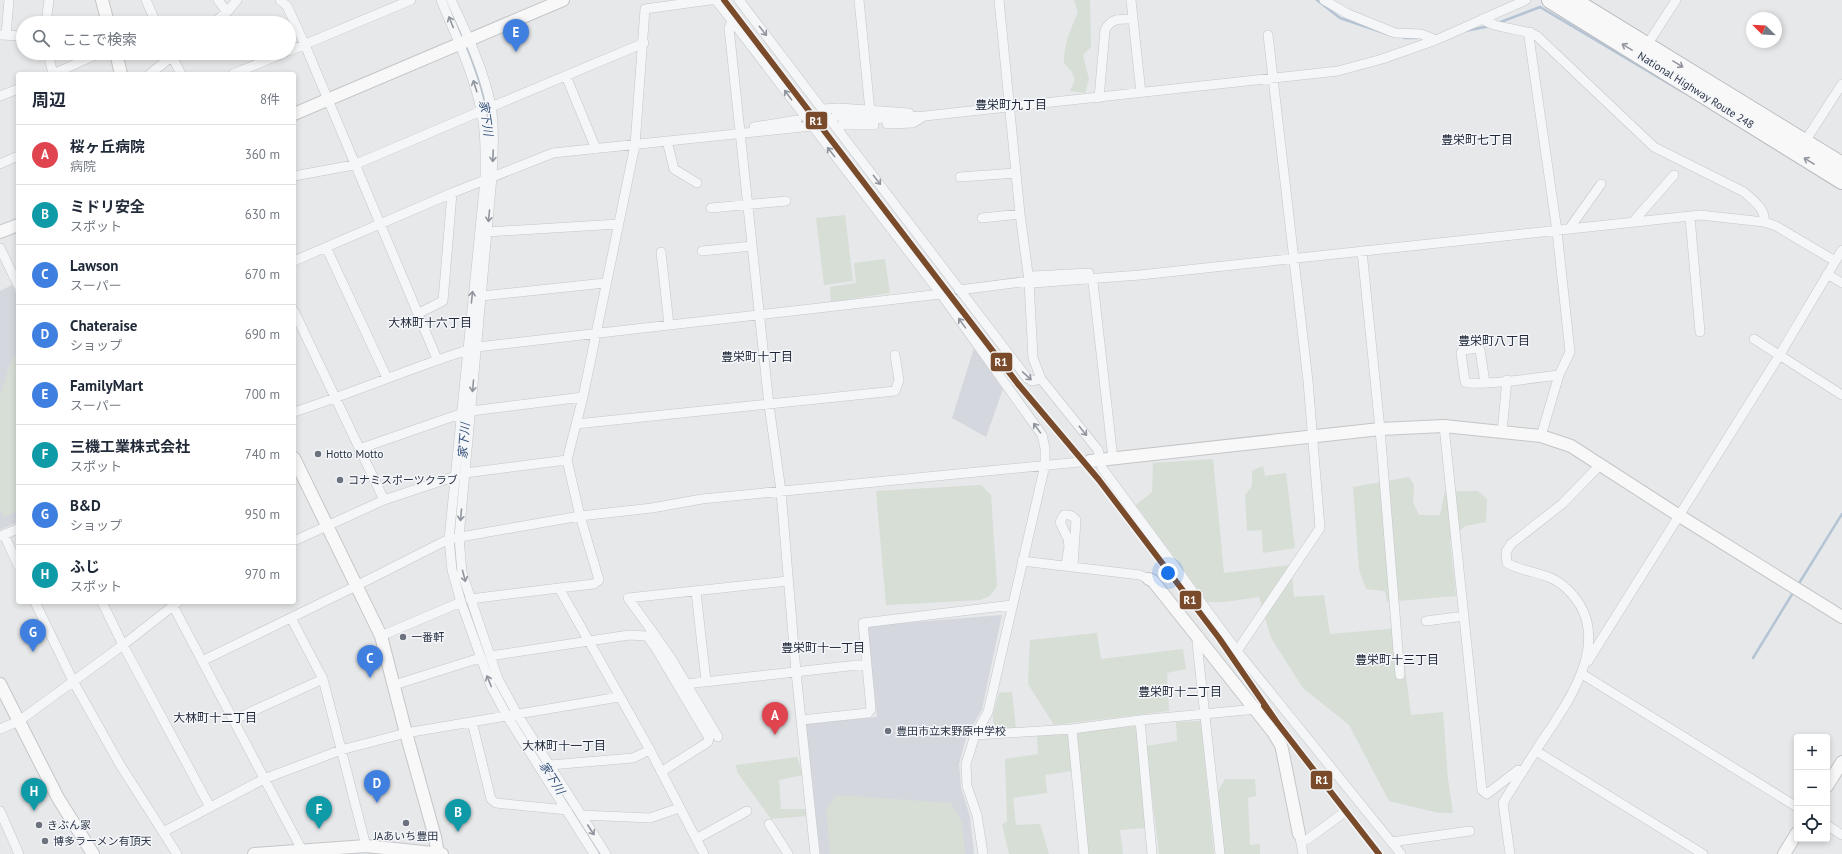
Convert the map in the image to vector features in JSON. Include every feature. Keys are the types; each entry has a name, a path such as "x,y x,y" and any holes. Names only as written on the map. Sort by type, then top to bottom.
{"highway":[{"name":"National Highway Route 248","path":"1550,0 1842,181"},
{"name":"National Highway Route 248","path":"1573,0 1804,144 1842,166"}],"street":[{"path":"9,0 3,35 16,36"},
{"path":"47,16 49,0"},
{"path":"102,0 106,16"},
{"path":"146,0 153,16"},
{"path":"218,0 227,12"},
{"path":"222,16 237,0"},
{"path":"280,0 291,3 295,16"},
{"path":"296,48 411,0"},
{"path":"442,0 465,43 481,111 486,144 488,178 487,232 459,537 462,573 498,678 517,714 606,854"},
{"path":"451,0 465,43 491,107 493,141 460,414 456,476 449,539 452,570 461,602 491,686 507,716 594,854"},
{"path":"296,113 465,43 563,0"},
{"path":"470,599 594,584 599,580 580,516 567,460 583,397 605,283 635,145 644,43 645,9 710,0"},
{"path":"716,0 941,294 1042,435 1045,448 1045,465 988,712 974,735 966,764 967,786 977,815 983,854"},
{"path":"739,0 1027,378 1032,381 1041,379"},
{"path":"859,0 870,111"},
{"path":"999,0 1020,214 1029,281 1033,358 1041,379 1098,450 1095,460"},
{"path":"1130,0 1141,93"},
{"path":"1324,0 1348,14 1395,33 1421,34 1436,40"},
{"path":"836,116 866,119 921,116 1010,105 1099,98 1338,71 1382,59 1436,40 1526,0"},
{"path":"1647,46 1676,0"},
{"path":"296,18 305,44 354,165 437,359"},
{"path":"1099,98 1105,30 1109,23 1114,20 1132,19"},
{"path":"1482,19 1490,24 1530,32 1537,36 1654,147 1744,192 1755,201 1764,217 1764,222"},
{"path":"732,21 730,28 747,204 769,405 781,491 796,672 815,854"},
{"path":"1530,32 1529,37 1557,231 1570,352 1558,375 1541,436"},
{"path":"1238,651 1320,528 1311,436 1308,381 1292,258 1268,35"},
{"path":"491,107 644,43"},
{"path":"50,60 53,72"},
{"path":"57,72 84,60"},
{"path":"118,60 121,72"},
{"path":"152,72 165,60"},
{"path":"175,60 180,72"},
{"path":"238,72 267,60"},
{"path":"566,76 596,149"},
{"path":"1804,144 1842,84"},
{"path":"0,96 16,89"},
{"path":"823,109 839,108 870,111 905,111 921,116"},
{"path":"296,176 354,165 481,111"},
{"path":"836,127 842,125 913,123 921,116"},
{"path":"740,133 750,128 797,120"},
{"path":"296,260 452,193 553,153 740,133 749,134 812,126"},
{"path":"667,141 674,169 697,183"},
{"path":"0,164 16,157"},
{"path":"960,177 1016,173"},
{"path":"1632,223 1674,175"},
{"path":"1569,229 1571,223 1601,184"},
{"path":"419,314 443,301 452,193"},
{"path":"711,208 786,201"},
{"path":"982,218 1020,214"},
{"path":"960,290 1029,281 1032,283 1140,275 1700,215 1764,222 1776,226 1835,260"},
{"path":"1690,217 1700,332"},
{"path":"487,232 618,224"},
{"path":"0,232 16,226"},
{"path":"702,251 752,246"},
{"path":"326,247 387,378"},
{"path":"0,248 16,281"},
{"path":"1510,854 1503,803 1569,700 1583,671 1678,515 1779,356 1842,250"},
{"path":"1362,251 1380,429 1400,675"},
{"path":"661,252 668,325"},
{"path":"1827,274 1842,283"},
{"path":"1093,282 1113,458"},
{"path":"481,296 605,283"},
{"path":"296,411 336,399 437,359 476,347 941,294"},
{"path":"296,315 384,500"},
{"path":"1754,339 1842,395"},
{"path":"576,424 895,391 899,380 895,355"},
{"path":"1485,383 1558,375"},
{"path":"1502,432 1507,380"},
{"path":"471,411 583,397"},
{"path":"359,449 460,414"},
{"path":"1444,426 1482,790 1487,794 1518,770 1522,772"},
{"path":"202,661 449,539 459,537 580,516 652,508 702,499 1066,463 1380,429 1444,426 1541,436 1571,446 1678,515 1842,617"},
{"path":"465,474 567,460"},
{"path":"1095,460 1238,651 1401,854"},
{"path":"1583,671 1589,650 1589,632 1583,611 1578,602 1568,590 1551,577 1514,567 1507,563 1506,552 1511,544 1562,504 1601,464"},
{"path":"296,540 384,500 456,476"},
{"path":"298,477 328,526 381,636 435,837 438,854"},
{"path":"1064,515 1072,515 1076,520 1070,566 1068,539 1060,522 1064,515"},
{"path":"16,530 2,536 16,561"},
{"path":"1022,561 1140,575 1153,581 1257,709 1273,732 1280,745 1303,854"},
{"path":"661,772 708,742 709,738 654,640 628,598 696,592 788,581"},
{"path":"559,588 650,750 704,854"},
{"path":"696,592 706,681"},
{"path":"381,636 461,602"},
{"path":"36,604 73,681 119,763 177,854"},
{"path":"103,604 123,646 210,807"},
{"path":"0,729 19,721 123,646 173,604"},
{"path":"174,604 202,661 302,852"},
{"path":"801,720 868,713 871,709 863,623 1012,606"},
{"path":"1426,621 1464,616"},
{"path":"291,618 323,680 366,846"},
{"path":"490,656 588,641 642,635 647,636 654,640 686,684 718,737"},
{"path":"1198,636 1197,643 1220,854"},
{"path":"394,685 480,658"},
{"path":"686,684 867,664"},
{"path":"1583,671 1795,806"},
{"path":"233,720 323,680"},
{"path":"0,684 58,798 93,854"},
{"path":"163,832 264,779 342,750 406,733 619,696"},
{"path":"974,735 1072,729 1140,720 1257,709"},
{"path":"1140,720 1152,854"},
{"path":"472,722 491,800 496,803 567,810"},
{"path":"1072,729 1084,854"},
{"path":"550,765 633,758 650,750"},
{"path":"1536,751 1703,854"},
{"path":"1830,781 1842,762"},
{"path":"1352,807 1359,801"},
{"path":"582,815 650,818 679,808"},
{"path":"0,811 19,854"},
{"path":"696,839 747,811"},
{"path":"1300,838 1308,839 1342,814"},
{"path":"769,824 788,854"},
{"path":"1830,827 1842,835"},
{"path":"1391,842 1470,831"},
{"path":"1784,854 1794,838"},
{"path":"254,854 302,852 366,846 442,854"}],"shaded area":[{"path":"1074,0 1090,0 1091,47 1083,55 1089,79 1085,93 1070,91 1075,80 1072,72 1064,63 1068,37 1078,13"},
{"path":"845,215 853,281 824,285 816,218"},
{"path":"885,259 890,293 831,302 830,287 856,283 854,263"},
{"path":"12,285 16,293 16,523 0,530 0,291"},
{"path":"974,348 1003,389 986,437 952,418"},
{"path":"16,355 16,512 4,517 0,509 0,396 12,357"},
{"path":"1213,459 1224,573 1291,565 1294,597 1324,595 1330,634 1400,628 1411,715 1443,712 1448,779 1453,813 1439,813 1389,801 1349,725 1303,688 1271,638 1259,597 1224,602 1207,602 1136,505 1152,492 1153,463"},
{"path":"1263,466 1265,476 1286,473 1295,548 1263,553 1262,530 1247,531 1245,495 1252,486 1252,471"},
{"path":"1409,477 1414,485 1413,502 1419,515 1440,515 1445,491 1478,491 1487,499 1486,522 1465,526 1450,540 1456,596 1387,602 1385,591 1366,589 1359,570 1353,487"},
{"path":"981,485 991,495 997,586 990,596 980,600 886,605 876,491"},
{"name":"豊田市立末野原中学校","path":"1002,615 982,709 966,738 959,764 961,788 970,817 974,854 820,854 806,724 877,717 867,626"},
{"path":"1097,633 1101,659 1183,649 1186,669 1167,673 1169,711 1054,725 1028,684 1030,640"},
{"path":"1012,692 1016,728 994,731 993,714 999,693"},
{"path":"1201,721 1214,854 1159,854 1146,746 1177,741 1176,722"},
{"path":"1138,726 1147,828 1120,830 1123,854 1087,854 1074,732"},
{"path":"1069,734 1072,771 1045,775 1047,793 1013,798 1016,825 1040,824 1049,854 1009,854 1002,825 1007,821 1005,759 1038,754 1037,735"},
{"path":"797,757 803,775 779,780 781,809 807,809 807,816 771,819 737,772 736,765"},
{"path":"1225,779 1255,779 1256,796 1248,798 1250,845 1260,844 1260,854 1224,854 1217,793"},
{"path":"837,795 951,803 962,823 965,854 830,854 826,808"}],"waterway":[{"name":"家下川","path":"446,0 481,90 489,128 490,148"},
{"path":"1317,0 1340,18 1393,36"},
{"path":"1498,23 1540,7 1683,92"},
{"path":"1465,31 1490,26"},
{"path":"1404,38 1417,38"},
{"path":"1798,585 1842,514"},
{"name":"家下川","path":"456,525 455,540 458,570 465,598 479,641"},
{"path":"1753,658 1794,591"},
{"name":"家下川","path":"490,672 506,706 600,854"}],"tunnel":[{"path":"800,120 835,116"},
{"path":"941,294 959,290"},
{"path":"1342,814 1352,807"}],"transit line":[{"name":"R1","path":"724,0 1018,384 1099,480 1219,638 1278,724"},
{"name":"R1","path":"1264,706 1379,854"}],"place":[{"name":"FamilyMart","path":"516,52"},
{"name":"Hotto Motto","path":"318,454"},
{"name":"コナミスポーツクラブ","path":"340,480"},
{"name":"一番軒","path":"403,637"},
{"name":"B&D","path":"33,652"},
{"name":"Lawson","path":"370,678"},
{"name":"豊田市立末野原中学校","path":"888,731"},
{"name":"桜ヶ丘病院","path":"775,735"},
{"name":"Chateraise","path":"377,803"},
{"name":"ふじ","path":"34,811"},
{"name":"JAあいち豊田","path":"406,823"},
{"name":"きぶん家","path":"39,825"},
{"name":"三機工業株式会社","path":"319,829"},
{"name":"ミドリ安全","path":"458,832"},
{"name":"博多ラーメン有頂天","path":"45,841"}],"district":[{"name":"豊栄町九丁目","path":"1011,105"},
{"name":"豊栄町七丁目","path":"1477,140"},
{"name":"大林町十六丁目","path":"430,323"},
{"name":"豊栄町八丁目","path":"1494,341"},
{"name":"豊栄町十丁目","path":"757,357"},
{"name":"豊栄町十一丁目","path":"823,648"},
{"name":"豊栄町十三丁目","path":"1397,660"},
{"name":"豊栄町十二丁目","path":"1180,692"},
{"name":"大林町十二丁目","path":"215,718"},
{"name":"大林町十一丁目","path":"564,746"}]}
